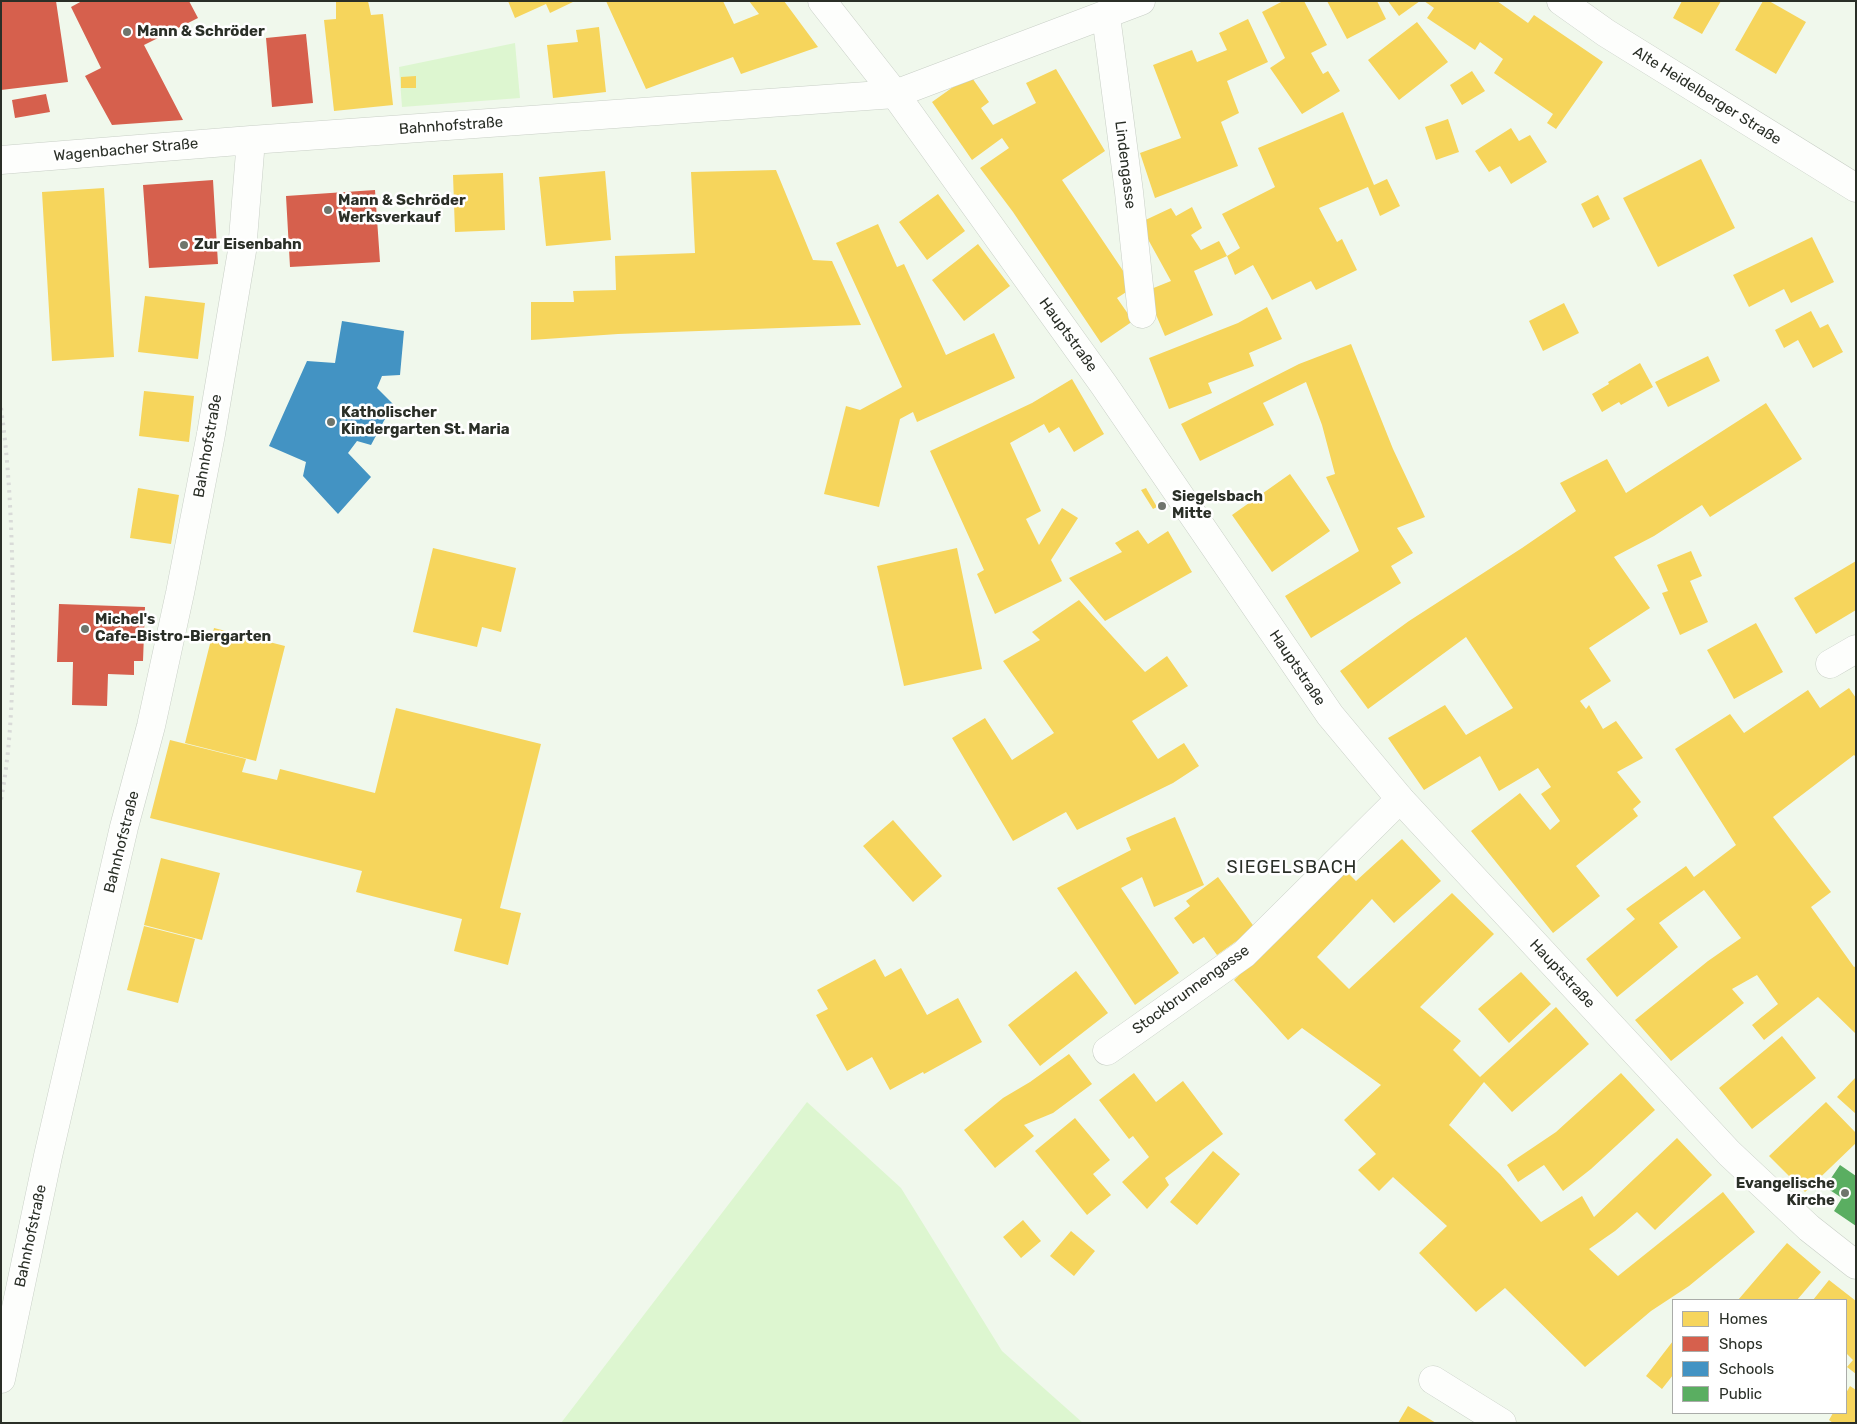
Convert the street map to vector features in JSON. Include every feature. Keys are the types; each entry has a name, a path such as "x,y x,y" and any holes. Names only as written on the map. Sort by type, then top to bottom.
{"street":[{"name":"Hauptstraße","path":"822,1 895,94 1104,385 1320,702 1400,799 1729,1153 1809,1228 1856,1265"},
{"path":"895,94 1106,16 1141,1"},
{"name":"Alte Heidelberger Straße","path":"1560,1 1606,33 1856,188"},
{"name":"Lindengasse","path":"1106,16 1129,192 1142,314"},
{"name":"Bahnhofstraße","path":"1,1379 52,1137 124,827 151,726 180,593 211,434 242,251 251,140 895,94"},
{"name":"Wagenbacher Straße","path":"1,160 251,140"},
{"path":"1830,664 1856,649"},
{"name":"Stockbrunnengasse","path":"1107,1050 1244,954 1400,799"},
{"path":"1433,1380 1502,1423"}],"green space":[{"path":"515,43 520,98 402,107 399,67"},
{"path":"807,1102 901,1188 1002,1351 1083,1423 561,1423"}],"building: Homes":[{"path":"336,1 368,1 371,15 383,14 393,105 334,111 324,20 336,19"},
{"path":"508,1 575,1 550,13 546,4 515,18"},
{"path":"606,1 723,1 734,24 759,14 749,1 784,1 818,47 741,74 733,57 646,89"},
{"path":"1283,1 1304,1 1327,45 1311,53 1323,74 1328,71 1340,91 1302,114 1270,68 1285,58 1262,12"},
{"path":"1327,1 1377,1 1386,19 1347,39"},
{"path":"1388,1 1420,1 1399,16"},
{"path":"1424,1 1497,1 1528,23 1534,15 1603,62 1556,129 1547,123 1553,114 1494,73 1503,59 1480,42 1475,50 1427,18 1434,8"},
{"path":"1682,1 1721,1 1702,34 1673,18"},
{"path":"1763,1 1769,1 1806,22 1776,74 1735,50"},
{"path":"1248,19 1268,62 1227,81 1239,113 1221,122 1238,166 1155,198 1140,153 1181,138 1153,65 1192,50 1197,62 1227,50 1219,33"},
{"path":"1417,22 1448,62 1399,100 1368,60"},
{"path":"599,27 606,92 553,98 547,45 578,42 576,30"},
{"path":"1056,69 1105,151 1062,180 1134,287 1117,298 1133,321 1101,343 1013,212 980,168 1009,148 1002,138 972,160 932,102 970,75 989,102 981,108 993,125 1036,103 1026,83"},
{"path":"1472,71 1485,91 1462,105 1450,85"},
{"path":"416,76 416,88 401,88 401,77"},
{"path":"1343,112 1374,185 1387,179 1400,206 1380,216 1368,187 1319,208 1337,242 1342,239 1357,270 1316,290 1311,281 1272,300 1253,265 1235,275 1227,256 1240,248 1222,214 1275,187 1258,148"},
{"path":"1448,119 1459,152 1436,160 1425,127"},
{"path":"1511,128 1519,141 1530,135 1547,162 1511,184 1500,166 1489,172 1475,151"},
{"path":"1701,159 1735,228 1658,267 1623,198"},
{"path":"776,170 813,260 832,261 861,325 618,334 531,340 531,302 574,302 573,291 616,290 615,256 695,253 691,172"},
{"path":"605,171 611,240 546,246 539,177"},
{"path":"503,173 505,230 455,232 453,175"},
{"path":"104,188 114,357 52,361 42,192"},
{"path":"938,194 965,231 927,260 899,222"},
{"path":"1598,195 1610,219 1593,228 1581,204"},
{"path":"1192,207 1202,228 1191,235 1201,250 1219,241 1227,256 1194,271 1213,315 1165,336 1146,291 1171,281 1139,223 1171,208 1176,216"},
{"path":"878,224 897,267 904,264 946,355 994,333 1015,378 917,422 913,412 900,419 879,507 824,494 846,406 860,410 902,387 836,243"},
{"path":"1812,237 1834,282 1791,303 1784,289 1749,307 1733,275"},
{"path":"978,244 1010,286 964,321 932,280"},
{"path":"145,296 205,303 198,359 138,352"},
{"path":"1564,303 1579,333 1543,351 1529,321"},
{"path":"1267,307 1282,339 1249,353 1254,366 1208,383 1212,393 1169,409 1149,358 1238,323"},
{"path":"1811,311 1820,328 1828,324 1843,352 1813,368 1798,340 1784,348 1775,330"},
{"path":"1351,344 1393,449 1425,517 1397,528 1413,553 1391,566 1401,583 1311,638 1285,596 1359,551 1326,477 1335,474 1322,425 1306,382 1263,403 1274,425 1200,461 1181,424 1299,364"},
{"path":"1708,356 1720,381 1668,407 1655,382"},
{"path":"1640,363 1653,387 1621,405 1619,402 1602,412 1592,394"},
{"path":"1072,379 1104,434 1074,452 1059,427 1049,433 1044,424 1010,443 1041,511 1026,519 1039,545 1062,508 1078,518 1051,560 1062,581 995,614 977,574 984,570 930,451 1032,403"},
{"path":"144,391 194,396 189,442 139,436"},
{"path":"1766,403 1802,459 1710,517 1702,505 1654,536 1614,557 1650,608 1589,648 1611,681 1580,701 1586,709 1589,705 1603,729 1616,721 1643,758 1617,772 1641,802 1633,809 1638,816 1576,866 1600,896 1553,933 1471,831 1520,793 1550,830 1560,821 1541,794 1551,787 1538,768 1499,791 1480,756 1424,790 1388,738 1445,705 1466,735 1513,708 1466,637 1368,709 1340,671 1409,621 1576,511 1560,483 1607,459 1626,493"},
{"path":"1290,474 1330,531 1272,572 1232,515"},
{"path":"138,488 179,495 171,544 130,538"},
{"path":"1146,488 1157,507 1153,509 1141,490"},
{"path":"1138,530 1148,544 1168,531 1192,572 1105,621 1069,578 1122,552 1115,543"},
{"path":"433,548 516,568 501,632 482,627 477,647 413,632"},
{"path":"957,548 982,669 904,686 877,566"},
{"path":"1691,551 1702,576 1690,581 1708,622 1680,635 1662,593 1668,591 1657,565"},
{"path":"1856,561 1856,610 1816,634 1794,598"},
{"path":"1079,600 1145,672 1167,656 1188,686 1132,721 1158,759 1184,743 1199,766 1173,783 1077,830 1066,812 1013,841 952,738 985,718 1012,760 1054,733 1003,661 1040,640 1032,632"},
{"path":"1756,623 1783,672 1734,699 1707,650"},
{"path":"214,628 285,646 256,761 185,743"},
{"path":"1849,688 1856,698 1856,757 1854,755 1773,817 1831,892 1811,907 1854,967 1856,966 1856,1034 1818,997 1764,1040 1752,1025 1778,1004 1757,975 1732,989 1744,1003 1671,1061 1635,1020 1708,961 1741,938 1704,890 1659,923 1678,947 1617,997 1586,959 1635,919 1626,909 1686,866 1694,877 1736,845 1675,749 1730,714 1744,733 1808,690 1820,708"},
{"path":"396,708 541,744 500,908 521,913 508,965 454,951 462,919 356,892 362,871 150,818 170,740 246,759 242,772 277,780 280,769 375,793"},
{"path":"1175,817 1204,885 1154,907 1142,877 1121,888 1179,973 1135,1005 1057,888 1131,850 1126,838"},
{"path":"893,820 942,876 913,902 863,846"},
{"path":"1402,839 1441,881 1394,923 1372,899 1317,957 1349,989 1452,893 1494,934 1420,1007 1461,1041 1453,1050 1480,1077 1556,1007 1589,1044 1512,1112 1484,1082 1449,1125 1500,1174 1541,1222 1582,1196 1594,1217 1677,1138 1712,1175 1655,1230 1637,1212 1615,1231 1589,1249 1618,1276 1723,1192 1755,1232 1689,1286 1651,1311 1585,1367 1505,1288 1476,1312 1419,1253 1447,1226 1393,1177 1379,1191 1358,1170 1376,1154 1344,1120 1381,1085 1302,1028 1288,1040 1234,980 1346,871 1356,881"},
{"path":"161,858 220,873 202,940 144,925"},
{"path":"1218,877 1255,928 1217,955 1204,937 1193,944 1174,918 1190,906 1186,901"},
{"path":"144,926 195,939 178,1003 127,990"},
{"path":"875,959 885,977 901,968 927,1015 958,998 982,1042 924,1074 923,1072 890,1090 872,1057 847,1071 816,1015 828,1009 817,990"},
{"path":"1076,971 1108,1013 1040,1066 1008,1025"},
{"path":"1521,972 1551,1004 1509,1043 1478,1009"},
{"path":"1782,1036 1816,1078 1752,1129 1719,1088"},
{"path":"1069,1054 1092,1084 1053,1113 1024,1125 1034,1136 995,1168 964,1130 1003,1098 1030,1082"},
{"path":"1134,1073 1156,1102 1183,1081 1223,1134 1165,1178 1169,1185 1147,1209 1122,1182 1149,1157 1133,1136 1129,1139 1099,1100"},
{"path":"1621,1073 1655,1110 1591,1169 1563,1191 1544,1165 1518,1182 1507,1165 1556,1132"},
{"path":"1856,1077 1856,1114 1837,1097"},
{"path":"1826,1102 1856,1133 1856,1143 1805,1192 1769,1156"},
{"path":"1075,1118 1110,1160 1093,1174 1111,1195 1087,1215 1035,1151"},
{"path":"1213,1151 1240,1174 1197,1225 1170,1202"},
{"path":"1023,1220 1041,1241 1021,1258 1003,1237"},
{"path":"1071,1231 1095,1251 1074,1276 1050,1256"},
{"path":"1787,1243 1821,1272 1798,1299 1739,1299"},
{"path":"1829,1280 1856,1301 1856,1374 1847,1367 1853,1360 1847,1354 1847,1299 1814,1299"},
{"path":"1672,1342 1672,1376 1662,1389 1646,1376"},
{"path":"1850,1386 1856,1390 1856,1423 1833,1423 1829,1420 1832,1414 1847,1414 1847,1391"},
{"path":"1408,1406 1436,1423 1398,1423"}],"building: Shops":[{"path":"1,1 56,1 68,82 1,90"},
{"path":"82,1 189,1 198,18 144,45 183,120 112,125 85,76 101,68 71,7"},
{"path":"306,34 313,103 272,107 266,38"},
{"path":"46,94 50,112 15,118 12,100"},
{"path":"213,180 218,264 149,268 143,185"},
{"path":"375,190 380,262 290,267 286,196"},
{"path":"59,604 145,607 143,661 134,661 134,675 108,674 107,706 72,705 73,662 57,662"}],"building: Schools":[{"name":"Katholischer Kindergarten St. Maria","path":"342,321 404,331 400,375 382,376 377,388 393,404 371,445 357,441 348,453 371,477 338,514 303,476 306,462 269,446 307,361 335,363"}],"building: Public":[{"name":"Evangelische Kirche","path":"1840,1165 1856,1176 1856,1226 1834,1211 1842,1198 1825,1187"}],"railway":[{"path":"1,408 7,456 13,602 10,727 1,800"}],"place":[{"name":"Mann & Schröder","path":"127,32"},
{"name":"Mann & Schröder Werksverkauf","path":"328,210"},
{"name":"Zur Eisenbahn","path":"184,245"},
{"name":"Katholischer Kindergarten St. Maria","path":"331,422"},
{"name":"Siegelsbach Mitte","path":"1162,506"},
{"name":"Michel's Cafe-Bistro-Biergarten","path":"85,629"},
{"name":"Evangelische Kirche","path":"1845,1193"}],"district":[{"name":"SIEGELSBACH","path":"1292,868"}]}
